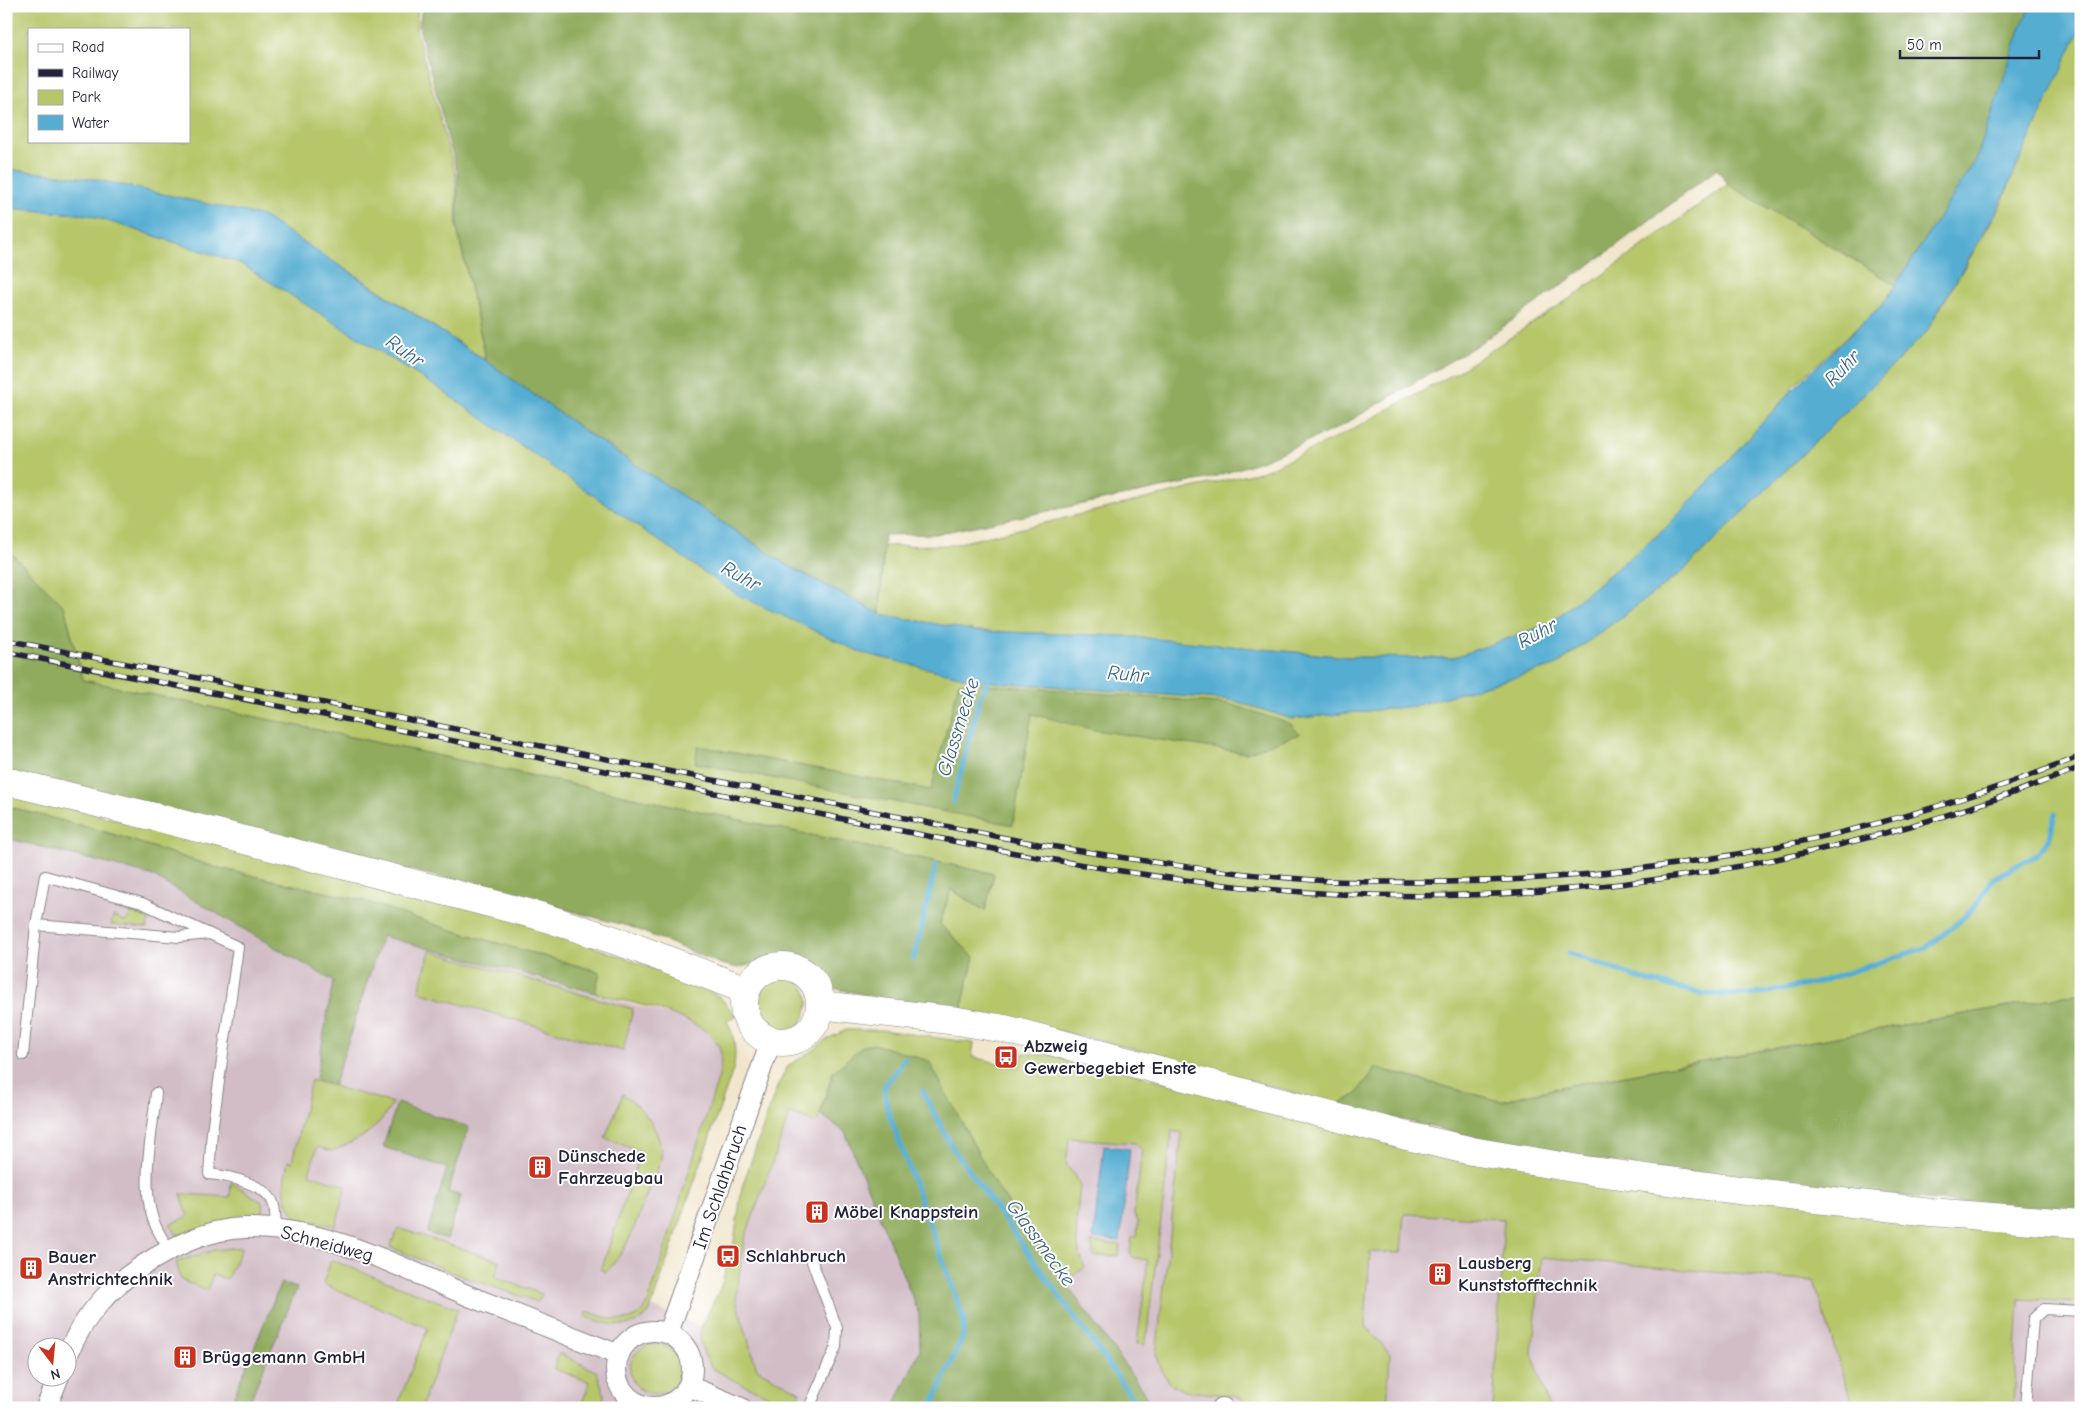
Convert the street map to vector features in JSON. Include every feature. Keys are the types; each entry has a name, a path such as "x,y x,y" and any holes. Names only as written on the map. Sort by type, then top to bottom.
{"main road":[{"path":"6,782 176,822 540,916 626,944 746,990"},
{"path":"771,967 792,967 802,970 815,983 821,1005 818,1019 810,1031 799,1039 785,1043 770,1041 759,1035 750,1026 745,1015 744,1002 746,990 760,972 771,967"},
{"path":"821,1005 949,1020 1005,1029 1402,1135 1472,1151 1591,1171 1762,1193 1931,1212 2081,1224"}],"street":[{"name":"Im Schlahbruch","path":"668,1333 770,1041"},
{"name":"Schneidweg","path":"78,1336 90,1313 127,1276 169,1250 208,1235 242,1228 276,1230 366,1251 474,1298 619,1355"},
{"path":"653,1331 668,1333 683,1344 689,1353 692,1370 689,1386 682,1396 672,1403 649,1407 637,1406 628,1397 619,1383 616,1366 619,1355 624,1345 642,1333 653,1331"},
{"path":"46,1408 55,1386"},
{"path":"689,1386 740,1408"}],"lane":[{"path":"24,1054 36,925 45,876 142,903 238,947 212,1131 209,1174 233,1177 265,1192 274,1204 276,1230"},
{"path":"36,925 179,937 210,934"},
{"path":"156,1093 148,1186 149,1200 152,1218 169,1250"},
{"path":"808,1408 836,1347 838,1338 837,1328 811,1259"},
{"path":"2026,1408 2033,1319 2044,1309 2081,1311"}],"shaded area":[{"path":"6,838 151,875 334,981 316,1080 334,1085 382,936 689,1020 713,1037 721,1050 720,1073 646,1304 701,1327 700,1341 704,1355 712,1368 733,1380 793,1407 800,1392 757,1369 736,1299 744,1241 791,1114 817,1122 833,1072 2081,1264 2081,1408 6,1408"}],"green space":[{"path":"6,6 418,6 416,29 456,177 457,228 485,360 348,270 95,179 6,169"},
{"path":"422,6 2031,6 2021,27 1976,160 1896,285 1728,184 1717,169 1609,251 1479,344 1338,428 1261,461 1211,478 935,534 884,535 880,614 785,564 586,432 485,360 457,228 458,176 419,28"},
{"path":"2081,27 2081,993 1570,1085 1500,1101 1376,1068 1354,1096 1337,1105 1103,1041 961,1010 974,957 940,924 950,889 985,911 994,874 83,680 64,606 6,548 6,208 89,215 240,263 441,390 736,594 1133,691 1232,700 1292,719 1414,706 1555,666 1682,572 1925,334 2000,207 2035,123"},
{"path":"1728,184 1896,285 1884,303 1792,387 1793,389 1665,529 1549,624 1452,658 1348,657 1124,636 976,631 880,614 884,546 951,545 1264,471 1336,438 1461,370 1575,295"},
{"path":"6,548 64,606 83,680 994,874 985,911 951,889 940,924 974,957 961,1010 911,1004 827,987 809,963 797,955 777,957 738,968 721,964 631,927 484,888 6,771"},
{"path":"959,682 1229,704 1291,724 1299,734 1246,753 1095,730 1032,714 1013,825 695,763 698,746 931,790"},
{"path":"6,792 504,915 689,981 720,997 736,1016 727,1021 734,1043 734,1067 649,1313 634,1323 626,1325 611,1324 586,1317 587,1311 612,1319 628,1320 642,1312 647,1305 720,1073 720,1050 713,1038 701,1028 665,1012 595,993 599,972 448,929 364,901 214,867 109,833 6,806"},
{"path":"6,806 109,833 214,867 364,901 448,929 600,972 595,993 382,936 334,1085 316,1080 333,981 151,875 6,838"},
{"path":"132,912 149,920 147,928 111,925 113,916 126,922"},
{"path":"430,951 633,1009 623,1051 419,992"},
{"path":"786,976 795,980 806,990 808,996 807,1011 799,1026 779,1032 757,1020 754,1007 761,984 773,978"},
{"path":"2081,993 2081,1216 1654,1169 1495,1142 1337,1105 1354,1096 1376,1068 1500,1101 1570,1085"},
{"path":"846,1030 882,1030 974,1043 972,1057 1019,1068 1023,1053 1075,1058 1345,1129 2081,1234 2081,1302 2019,1299 2013,1408 1853,1408 1814,1281 1542,1257 1532,1352 1549,1408 1493,1408 1504,1219 1404,1214 1401,1253 1370,1252 1365,1325 1390,1354 1387,1408 1250,1408 1238,1396 1184,1391 1171,1384 1163,1373 1156,1354 1182,1133 1172,1131 1146,1341 1144,1345 1137,1344 1148,1260 1134,1258 1130,1253 1132,1237 1137,1237 1138,1222 1134,1215 1142,1150 1135,1143 1069,1138 1066,1164 1080,1183 1077,1236 1078,1247 1085,1267 1065,1282 995,1186 833,1072 817,1123 790,1114 744,1241 736,1299 757,1369 800,1392 793,1407 733,1380 712,1368 704,1355 700,1341 701,1327 721,1286 734,1241 742,1187 777,1087 788,1066 815,1049 825,1040"},
{"path":"874,1044 929,1061 996,1186 1140,1386 1152,1408 893,1408 920,1350 919,1314 845,1132 820,1114 833,1072 863,1046"},
{"path":"311,1080 393,1103 374,1128 360,1138 332,1151 317,1147 309,1174 346,1186 336,1226 297,1219 286,1198 284,1185 288,1161 292,1162"},
{"path":"623,1094 644,1113 655,1129 659,1138 661,1158 628,1242 606,1272 601,1270 641,1152 605,1138"},
{"path":"397,1103 469,1127 448,1192 461,1196 447,1239 427,1233 447,1168 383,1147"},
{"path":"231,1182 262,1202 264,1222 177,1235 170,1224 188,1217 181,1194 230,1197"},
{"path":"398,1228 500,1261 495,1277 542,1294 538,1302 458,1275 390,1247"},
{"path":"1091,1242 1121,1245 1119,1256 1094,1256"},
{"path":"242,1247 227,1279 213,1275 207,1290 181,1280 176,1262 214,1250"},
{"path":"331,1260 458,1309 421,1408 409,1408 399,1401 428,1328 323,1284"},
{"path":"281,1283 297,1288 247,1408 229,1408"},
{"path":"650,1344 660,1344 673,1351 680,1364 680,1374 673,1387 660,1394 650,1394 641,1390 634,1383 630,1374 630,1364 634,1355 641,1348"},
{"path":"559,1353 597,1372 604,1393 603,1408 580,1408 590,1382 554,1369"}],"water":[{"name":"Ruhr","path":"2031,6 2081,6 2081,27 1998,208 1925,334 1682,572 1555,666 1414,706 1292,719 1232,700 980,681 862,653 736,594 441,390 240,263 89,215 6,208 6,169 95,179 263,216 485,360 586,432 785,564 880,614 976,631 1124,636 1348,657 1452,658 1549,624 1665,529 1795,387 1884,303 1976,160 2021,27"},
{"path":"1104,1146 1130,1149 1120,1241 1093,1238"}],"waterway":[{"name":"Glassmecke","path":"953,802 980,697 990,677"},
{"path":"1569,953 1641,979 1704,994 1750,995 1816,983 1927,947 1960,921 1978,903 1992,879 2037,855 2049,839 2055,814"},
{"name":"Glassmecke","path":"914,959 936,865"},
{"path":"905,1059 884,1087 887,1108 964,1319 963,1336 931,1408"},
{"name":"Glassmecke","path":"923,1092 952,1147 1140,1408"}],"railway":[{"path":"6,640 1026,842 1206,869 1330,881 1444,882 1525,879 1607,872 1688,862 1848,831 2005,785 2081,756"},
{"path":"6,652 1035,857 1216,884 1326,893 1436,896 1546,891 1656,880 1765,861 1872,836 1978,805 2081,767"}],"place":[{"name":"Abzweig Gewerbegebiet Enste","path":"1006,1057"},
{"name":"Dünschede Fahrzeugbau","path":"540,1167"},
{"name":"Möbel Knappstein","path":"817,1212"},
{"name":"Schlahbruch","path":"728,1256"},
{"name":"Bauer Anstrichtechnik","path":"31,1268"},
{"name":"Lausberg Kunststofftechnik","path":"1440,1274"},
{"name":"Brüggemann GmbH","path":"185,1357"}]}
